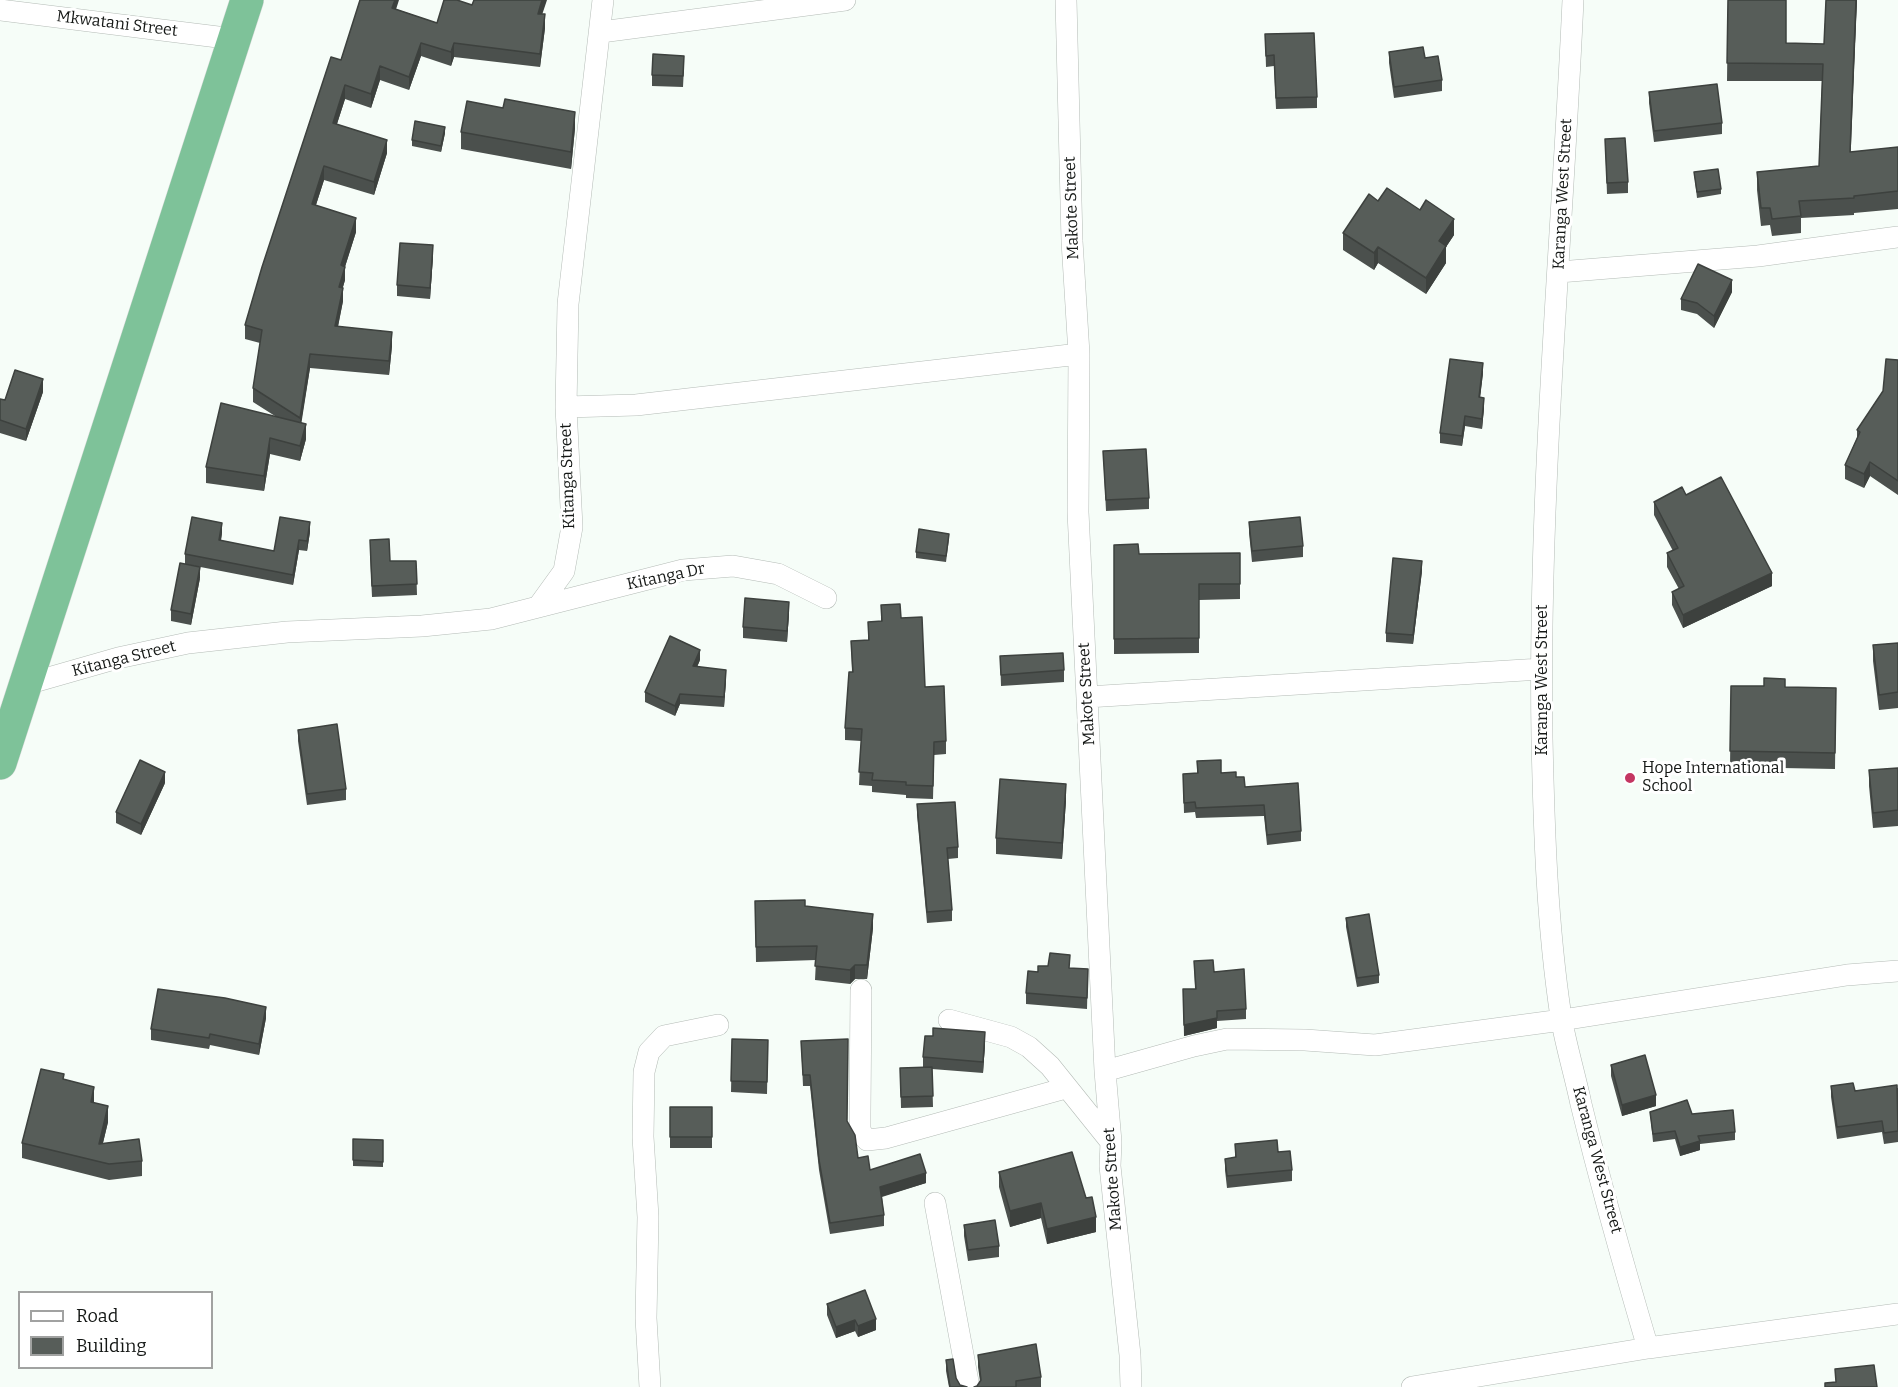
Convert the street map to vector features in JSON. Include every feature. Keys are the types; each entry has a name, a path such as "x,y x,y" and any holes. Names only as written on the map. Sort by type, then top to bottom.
{"highway":[{"path":"0,763 6,722 27,684 247,0"}],"street":[{"name":"Kitanga Street","path":"27,684 118,658 188,643 288,632 422,626 491,620 537,607 564,571 572,527 566,407 568,304 603,0"},
{"path":"601,32 845,0"},
{"name":"Makote Street","path":"1065,0 1072,241 1079,354 1078,512 1111,1177 1130,1354 1131,1387"},
{"name":"Karanga West Street","path":"1573,0 1546,470 1541,669 1548,911 1562,1020 1594,1159 1648,1348"},
{"name":"Mkwatani Street","path":"0,10 234,39"},
{"path":"1559,272 1758,256 1898,237"},
{"path":"566,407 636,405 1079,354"},
{"name":"Kitanga Dr","path":"537,607 683,570 733,566 778,574 826,598"},
{"path":"1087,697 1541,669"},
{"path":"1105,1071 1227,1039 1305,1040 1375,1045 1562,1020 1823,978 1898,970"},
{"path":"861,990 860,1113 861,1131 867,1140 886,1138 1066,1088"},
{"path":"949,1020 1011,1037 1029,1047 1050,1066 1111,1142"},
{"path":"650,1387 646,1318 648,1218 643,1137 644,1072 649,1052 664,1036 718,1025"},
{"path":"935,1203 969,1387"},
{"path":"1412,1387 1648,1348 1898,1314"}],"building":[{"path":"360,0 395,0 392,8 437,23 444,0 457,0 472,5 474,0 542,0 538,14 545,14 540,54 454,43 451,52 421,43 409,77 380,66 371,94 345,85 333,123 387,140 374,182 324,166 312,204 356,218 341,265 345,267 339,287 343,288 335,326 392,332 389,361 310,354 300,418 253,388 262,330 245,325 331,57 341,60"},
{"path":"1728,0 1786,0 1786,43 1824,44 1826,0 1856,0 1850,152 1898,147 1898,191 1854,196 1854,198 1799,201 1801,216 1772,219 1770,208 1761,208 1757,172 1819,166 1823,64 1727,63"},
{"path":"1314,33 1317,97 1276,98 1274,55 1266,56 1265,34"},
{"path":"1423,47 1425,58 1438,56 1442,80 1394,87 1389,52"},
{"path":"653,54 684,56 683,76 652,75"},
{"path":"1717,84 1722,123 1654,131 1649,92"},
{"path":"505,99 575,112 571,152 461,132 467,101 503,108"},
{"path":"415,121 445,127 441,146 412,140"},
{"path":"1625,138 1628,182 1607,183 1605,139"},
{"path":"1718,169 1721,189 1697,192 1694,172"},
{"path":"1387,188 1420,210 1426,200 1454,219 1439,241 1446,246 1426,278 1378,247 1374,253 1343,233 1369,194 1378,201"},
{"path":"400,243 433,245 430,288 397,285"},
{"path":"1698,264 1732,280 1714,316 1697,303 1681,299"},
{"path":"1450,359 1483,363 1479,397 1484,398 1482,419 1465,416 1462,436 1440,433"},
{"path":"1886,359 1898,360 1898,481 1870,462 1864,474 1845,465 1860,432 1857,430 1883,391"},
{"path":"15,370 43,379 26,429 0,420 0,399 5,400"},
{"path":"221,403 306,424 300,446 270,438 264,476 206,467"},
{"path":"1146,449 1149,498 1106,500 1103,451"},
{"path":"1721,477 1772,573 1683,615 1672,592 1684,586 1667,553 1678,548 1654,502 1682,487 1686,495"},
{"path":"192,517 222,523 219,540 274,551 280,517 310,522 307,541 299,540 293,575 185,554"},
{"path":"1300,517 1303,546 1252,551 1249,522"},
{"path":"919,529 949,534 946,556 916,552"},
{"path":"389,539 390,561 416,561 417,584 372,586 370,540"},
{"path":"1138,544 1139,554 1240,553 1240,584 1199,584 1199,638 1114,639 1114,545"},
{"path":"1393,558 1422,561 1413,635 1386,633"},
{"path":"180,563 200,567 191,614 171,610"},
{"path":"745,598 789,602 787,631 743,627"},
{"path":"900,604 901,618 922,617 925,687 944,686 946,741 934,742 933,786 872,780 873,773 859,772 862,729 845,728 849,672 853,672 851,641 869,640 868,622 882,621 881,605"},
{"path":"670,636 700,650 693,666 726,670 724,697 680,694 675,706 645,692"},
{"path":"1898,643 1898,692 1879,695 1873,645"},
{"path":"1063,653 1064,670 1001,675 1000,656"},
{"path":"1764,678 1785,679 1785,687 1836,688 1835,753 1730,751 1731,686 1764,686"},
{"path":"337,724 346,789 307,794 298,730"},
{"path":"140,760 165,772 141,824 116,812"},
{"path":"1221,760 1221,773 1236,772 1236,777 1244,777 1245,787 1298,783 1301,831 1267,835 1264,805 1196,808 1195,802 1184,803 1183,774 1198,773 1197,761"},
{"path":"1898,768 1898,810 1873,813 1869,770"},
{"path":"1000,779 1066,784 1062,843 996,838"},
{"path":"955,802 958,847 947,848 952,910 927,912 917,804"},
{"path":"805,900 805,906 873,914 867,965 855,965 850,970 815,966 817,946 756,947 755,901"},
{"path":"1369,914 1379,975 1357,978 1346,918"},
{"path":"1050,953 1070,955 1069,968 1088,969 1087,998 1026,993 1028,971 1038,972 1038,966 1048,966"},
{"path":"1213,960 1214,972 1244,969 1246,1009 1217,1011 1217,1018 1184,1025 1183,989 1196,989 1194,961"},
{"path":"158,989 225,998 266,1007 259,1044 210,1034 209,1038 151,1029"},
{"path":"933,1028 985,1032 983,1062 923,1057 925,1036 933,1036"},
{"path":"732,1039 768,1040 767,1082 731,1081"},
{"path":"848,1039 847,1121 855,1135 858,1158 868,1156 870,1170 920,1154 926,1173 880,1187 884,1215 830,1223 819,1160 810,1075 803,1075 801,1041"},
{"path":"1645,1055 1656,1095 1622,1105 1611,1065"},
{"path":"932,1067 933,1096 901,1097 900,1068"},
{"path":"41,1069 64,1074 63,1079 94,1087 91,1102 108,1106 99,1144 139,1139 142,1161 109,1164 22,1143"},
{"path":"1853,1083 1855,1091 1897,1085 1898,1131 1884,1133 1882,1121 1837,1127 1831,1086"},
{"path":"1687,1100 1692,1114 1733,1110 1735,1132 1698,1136 1700,1141 1680,1147 1675,1131 1653,1134 1650,1112"},
{"path":"670,1107 712,1107 712,1137 670,1137"},
{"path":"353,1139 383,1140 383,1162 353,1160"},
{"path":"1277,1140 1278,1152 1290,1151 1292,1170 1227,1176 1225,1159 1236,1157 1235,1144"},
{"path":"1072,1152 1086,1198 1092,1197 1096,1217 1047,1229 1041,1203 1010,1211 999,1172"},
{"path":"995,1220 999,1246 968,1250 964,1225"},
{"path":"865,1290 876,1319 858,1326 855,1320 836,1327 827,1304"},
{"path":"1036,1344 1041,1377 1016,1381 1016,1387 974,1387 981,1380 978,1355"},
{"path":"953,1359 956,1378 960,1385 967,1387 950,1387 946,1360"},
{"path":"1874,1365 1877,1387 1825,1387 1825,1383 1836,1382 1835,1369"}],"place":[{"name":"Hope International School","path":"1630,778"}]}
